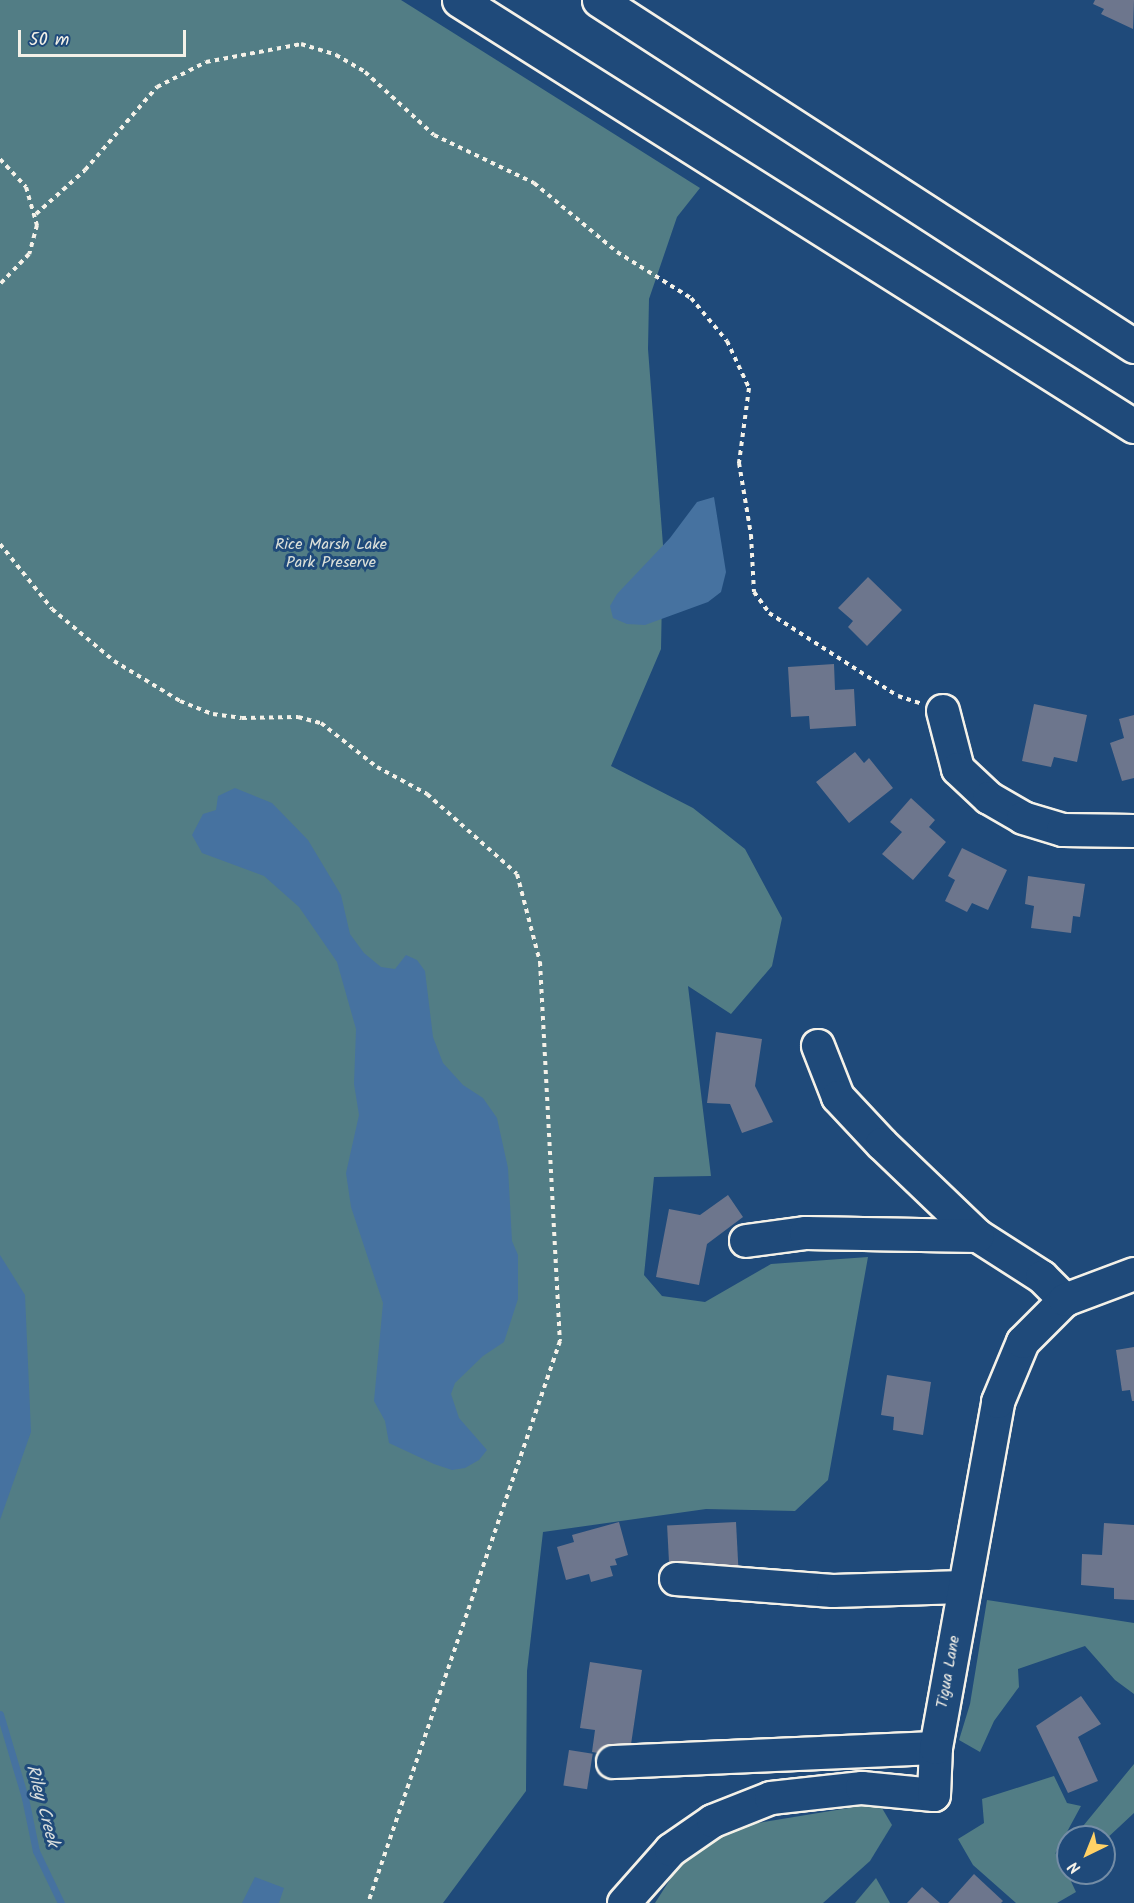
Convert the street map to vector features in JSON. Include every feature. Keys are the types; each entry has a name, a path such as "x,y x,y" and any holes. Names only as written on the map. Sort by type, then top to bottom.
{"highway":[{"path":"459,0 1134,426"},
{"path":"599,0 1134,346"}],"street":[{"path":"943,711 958,769 988,798 1023,818 1063,830 1134,831"},
{"path":"818,1046 838,1097 978,1236 1042,1277 1065,1300"},
{"path":"746,1241 806,1233 978,1236"},
{"name":"Tigua Lane","path":"624,1903 671,1850 713,1821 771,1798 862,1788 934,1794 936,1748 963,1587 998,1402 1023,1342 1065,1300 1134,1274"},
{"path":"676,1579 833,1591 963,1587"},
{"path":"613,1762 727,1759 815,1750 936,1748"}],"path":[{"path":"36,214 85,170 157,87 206,62 301,44 336,55 365,72 434,135 534,183 617,252 691,298 727,341 749,388 739,463 751,535 754,592 769,613 898,696 943,711"},
{"path":"0,159 26,187 36,214 36,238 29,254 0,284"},
{"path":"0,544 52,609 114,661 180,701 213,714 242,718 298,717 321,723 377,767 427,794 517,874 520,885 540,962 560,1341 368,1903"}],"green space":[{"name":"Rice Marsh Lake Park Preserve","path":"0,0 401,0 700,188 677,217 649,299 648,349 663,545 661,649 611,766 693,808 745,849 782,918 772,966 731,1014 688,986 711,1176 654,1177 644,1275 662,1296 705,1302 771,1264 868,1257 828,1480 795,1511 706,1509 543,1532 527,1671 526,1791 443,1903 0,1903"},
{"path":"987,1600 1134,1623 1134,1694 1115,1680 1085,1646 1018,1669 1019,1687 994,1721 980,1752 959,1740 970,1704"},
{"path":"1134,1764 1134,1813 1116,1830 1116,1825 1084,1825"},
{"path":"1054,1776 1067,1803 1081,1806 1071,1825 1056,1825 1056,1885 1073,1885 1076,1892 1057,1903 1016,1903 973,1865 958,1839 984,1823 982,1799"},
{"path":"879,1803 892,1825 870,1861 823,1903 655,1903 676,1870 728,1828"},
{"path":"876,1878 890,1903 855,1903"}],"water":[{"path":"714,497 726,572 721,592 708,602 645,625 627,624 613,618 610,606 617,594 670,538 697,502"},
{"path":"235,788 272,803 308,840 341,895 350,934 364,953 381,967 395,969 406,955 417,960 425,971 433,1037 443,1063 463,1085 483,1098 497,1118 508,1168 512,1241 518,1255 518,1299 504,1342 483,1356 455,1383 451,1394 459,1418 487,1450 479,1460 465,1468 452,1470 389,1443 385,1421 374,1401 383,1303 351,1207 346,1173 359,1115 354,1084 356,1029 337,962 299,907 264,876 202,853 192,835 203,814 216,810 218,796"},
{"path":"0,1255 25,1295 31,1432 0,1520"},
{"path":"255,1877 284,1888 279,1903 242,1903"}],"building":[{"path":"1095,0 1134,0 1133,29 1101,14 1104,9 1093,4"},
{"path":"868,577 902,610 867,646 848,627 853,621 838,608"},
{"path":"834,664 835,690 854,689 856,726 810,729 809,716 791,717 788,667"},
{"path":"1034,704 1087,715 1077,762 1054,757 1051,767 1022,761"},
{"path":"1134,715 1134,778 1122,781 1110,743 1124,738 1119,719"},
{"path":"855,752 864,763 869,758 893,788 849,823 816,782"},
{"path":"911,798 935,820 929,827 946,842 913,880 882,854 902,832 890,822"},
{"path":"962,848 1007,870 988,910 972,903 967,912 945,901 955,880 948,876"},
{"path":"1028,876 1085,884 1080,917 1073,916 1071,933 1031,928 1034,906 1025,904"},
{"path":"716,1032 762,1039 755,1086 773,1122 742,1133 730,1104 707,1103"},
{"path":"728,1195 743,1217 707,1244 699,1285 656,1277 669,1209 700,1215"},
{"path":"1134,1347 1134,1401 1132,1401 1130,1390 1122,1391 1116,1350"},
{"path":"887,1375 931,1382 923,1435 893,1430 894,1417 881,1415"},
{"path":"619,1522 628,1555 615,1559 617,1565 610,1566 613,1576 591,1582 589,1574 566,1580 557,1547 574,1542 572,1535"},
{"path":"736,1522 738,1566 669,1570 667,1526"},
{"path":"1104,1523 1134,1525 1134,1600 1114,1599 1114,1588 1081,1585 1082,1554 1102,1555"},
{"path":"590,1662 642,1670 629,1758 592,1752 595,1730 580,1728"},
{"path":"1081,1696 1101,1724 1078,1737 1098,1781 1068,1793 1036,1726"},
{"path":"569,1750 593,1754 587,1789 563,1786"},
{"path":"974,1874 1003,1901 1001,1903 948,1903"},
{"path":"922,1887 940,1903 907,1903"}],"waterway":[{"name":"Riley Creek","path":"0,1714 25,1798 36,1851 61,1903"}]}
